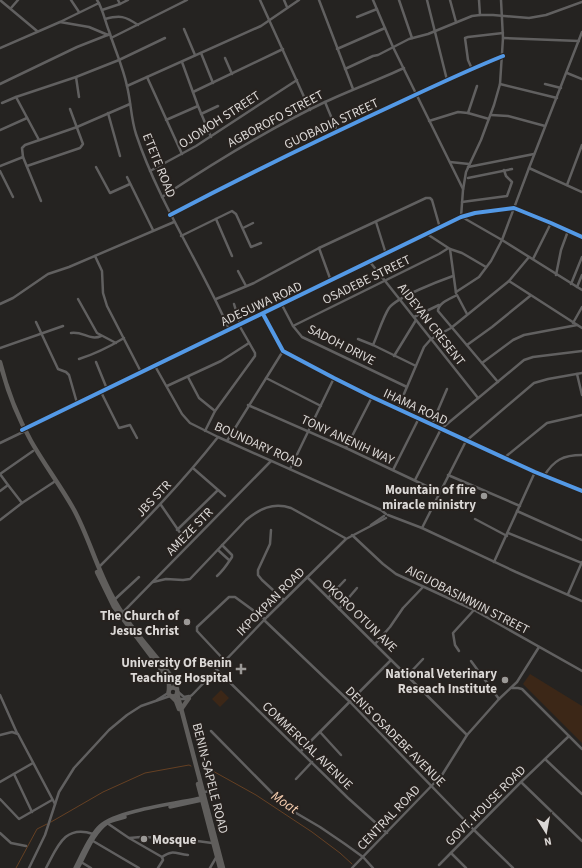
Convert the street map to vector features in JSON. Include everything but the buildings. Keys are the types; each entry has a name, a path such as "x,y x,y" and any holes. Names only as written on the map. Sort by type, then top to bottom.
{"highway":[{"path":"0,362 23,430 74,510 113,601"},
{"path":"0,371 9,399 33,451 54,482 78,523 100,580 121,614 166,676 172,696"},
{"name":"BENIN-SAPELE ROAD","path":"121,614 173,679 177,691 172,696"},
{"path":"172,696 173,688 177,691"},
{"name":"BENIN-SAPELE ROAD","path":"172,696 182,708 204,792 220,868"},
{"name":"BENIN-SAPELE ROAD","path":"172,696 178,706 212,843 223,868"},
{"path":"182,708 190,697"}],"main road":[{"path":"76,868 81,862 92,841 107,823 128,816 202,799"},
{"path":"76,868 94,834 100,826 113,817 202,799"}],"street":[{"path":"0,0 37,31"},
{"path":"11,8 18,0"},
{"path":"71,0 79,12"},
{"path":"118,0 120,4"},
{"path":"102,10 128,0"},
{"path":"111,38 187,0"},
{"path":"260,0 310,110"},
{"path":"284,0 287,7"},
{"path":"127,86 261,26 269,19 299,0"},
{"path":"319,0 352,89"},
{"path":"373,0 393,47 463,190"},
{"path":"399,0 412,38"},
{"path":"427,0 447,80"},
{"path":"450,0 456,22"},
{"path":"479,0 480,15"},
{"path":"501,0 503,38 500,84 481,140 464,177 461,217 502,240 582,290"},
{"path":"0,48 60,22 98,1"},
{"name":"ETETE ROAD","path":"98,1 127,86 136,135 150,171 170,215 216,299 229,329"},
{"path":"345,69 412,38 480,15 529,18 582,2"},
{"path":"357,18 377,9"},
{"path":"105,19 119,16 130,19 138,25"},
{"path":"60,22 89,27 109,34"},
{"path":"337,49 385,28"},
{"path":"184,29 195,56"},
{"path":"394,356 415,318 457,294 479,277 502,240 582,32"},
{"path":"472,69 467,54 465,38 503,33"},
{"path":"0,84 109,34"},
{"path":"2,103 119,60 165,38"},
{"path":"503,38 580,39"},
{"path":"193,92 283,49"},
{"path":"200,53 213,83"},
{"name":"GUOBADIA STREET","path":"170,215 253,171 447,80 502,56"},
{"path":"225,58 232,74"},
{"path":"182,62 211,137"},
{"name":"AGBOROFO STREET","path":"162,197 233,151 324,102 404,68"},
{"path":"567,73 582,79"},
{"path":"76,77 79,97"},
{"path":"147,78 182,154"},
{"name":"OJOMOH STREET","path":"150,171 211,137 297,80"},
{"path":"500,84 556,98"},
{"path":"545,84 561,88"},
{"path":"468,113 477,86"},
{"path":"16,97 39,140"},
{"path":"324,102 337,131"},
{"path":"41,201 23,157 22,148 25,145 77,127 130,104"},
{"path":"166,120 198,106"},
{"path":"201,114 218,106"},
{"path":"27,166 80,148 83,144 70,109"},
{"path":"429,121 455,112 468,113 489,119"},
{"path":"108,113 120,156"},
{"path":"490,115 508,116 545,126"},
{"path":"0,130 27,118"},
{"path":"567,185 582,145"},
{"path":"449,162 468,166 534,154"},
{"path":"0,166 23,157"},
{"path":"96,167 110,193 130,184"},
{"path":"529,168 582,192"},
{"path":"468,178 512,169"},
{"path":"462,202 507,196 512,182 506,176 504,170"},
{"path":"0,171 13,197"},
{"path":"127,177 153,230"},
{"path":"216,299 246,286 319,248 428,197 432,200 440,228"},
{"path":"514,208 582,237"},
{"name":"ADESUWA ROAD","path":"0,443 77,403 461,217 488,211 514,208"},
{"path":"181,236 232,211 234,212 252,247 261,243"},
{"path":"216,219 232,256"},
{"path":"0,304 13,298 48,274 95,256 174,222"},
{"path":"376,222 386,254"},
{"path":"242,228 253,223"},
{"path":"533,259 551,223"},
{"path":"556,275 561,250 568,231"},
{"path":"427,234 448,249 462,253 486,267"},
{"path":"319,248 331,281"},
{"path":"448,249 457,294 467,314"},
{"name":"OSADEBE STREET","path":"293,326 448,249"},
{"path":"95,256 102,271 102,286 107,306 141,372"},
{"path":"398,408 424,347 431,339 451,328 509,281 529,257"},
{"path":"571,284 582,257"},
{"name":"AIDEYAN CRESENT","path":"370,262 478,398"},
{"path":"238,271 246,286"},
{"path":"577,287 582,275"},
{"path":"374,345 389,308 400,300 432,284 453,276"},
{"path":"509,281 530,296 582,328"},
{"path":"467,345 530,296"},
{"path":"78,299 93,328 101,336 116,343"},
{"path":"205,431 215,411 255,353 240,325 234,304"},
{"name":"SADOH DRIVE","path":"282,305 293,326 306,340 407,387"},
{"path":"439,305 438,311 451,328 498,382"},
{"path":"573,323 582,307"},
{"path":"227,441 283,351 263,314"},
{"path":"36,322 58,369 69,374 77,403"},
{"path":"482,363 513,340 524,335 577,325"},
{"path":"0,348 63,326"},
{"path":"71,333 82,333 91,338 98,338 101,336"},
{"path":"79,359 95,354 124,338"},
{"path":"358,339 374,345 416,366"},
{"path":"166,386 221,361 249,343"},
{"name":"IHAMA ROAD","path":"283,351 372,397 535,472 582,491"},
{"path":"415,480 441,429 528,358 582,351"},
{"path":"96,362 107,389"},
{"name":"BOUNDARY ROAD","path":"155,366 182,414 190,423 381,510 386,516 398,518 422,528 494,562 582,600"},
{"path":"422,528 466,441 534,383 582,373"},
{"path":"577,374 582,395"},
{"path":"188,377 199,398 215,411"},
{"path":"266,378 321,406"},
{"path":"290,469 334,378"},
{"path":"432,424 447,389"},
{"path":"100,392 119,428 130,425 137,438"},
{"path":"346,448 372,397"},
{"name":"TONY ANENIH WAY","path":"248,405 346,448 439,492"},
{"path":"504,458 547,423 582,415"},
{"path":"393,470 419,418"},
{"name":"JBS STR","path":"99,568 194,468 218,437"},
{"path":"22,503 0,474 33,451"},
{"path":"544,476 550,466 566,456 582,455"},
{"name":"AMEZE STR","path":"121,614 271,461"},
{"path":"194,468 225,496"},
{"path":"494,562 535,472"},
{"path":"448,475 520,506"},
{"path":"0,520 22,503 54,482"},
{"path":"0,491 8,485"},
{"path":"178,530 218,490"},
{"path":"160,505 183,537"},
{"path":"153,582 166,579 190,579 246,520 255,512 267,506 284,505 346,538"},
{"path":"517,511 582,540"},
{"name":"IKPOKPAN ROAD","path":"190,697 346,538 368,528 386,516"},
{"path":"475,519 508,534 582,563 568,594"},
{"path":"271,530 270,544 258,570 258,575 284,600"},
{"name":"AIGUOBASIMWIN STREET","path":"352,535 389,570 474,610 582,671"},
{"path":"217,576 227,566 228,560 231,559 232,556 222,545"},
{"path":"218,550 228,560"},
{"path":"113,601 139,577"},
{"name":"OKORO OTUN AVE","path":"307,577 467,735"},
{"path":"328,598 345,580"},
{"path":"376,644 403,608 423,587"},
{"path":"339,609 357,588"},
{"name":"DENIS OSADEBE AVENUE","path":"225,661 197,631 197,628 229,597 235,597 264,620 350,702 474,830 513,868"},
{"path":"459,652 454,645 453,634 474,610"},
{"name":"CENTRAL ROAD","path":"352,868 442,775 467,735 517,682 539,647"},
{"path":"407,676 423,659"},
{"path":"301,751 391,660"},
{"path":"471,660 500,699"},
{"name":"COMMERCIAL AVENUE","path":"216,670 351,801 387,833"},
{"path":"517,682 518,688"},
{"path":"511,688 522,689 582,749"},
{"path":"177,691 184,696 190,697"},
{"path":"0,696 18,734 55,804"},
{"path":"29,868 45,836 63,784 74,768 109,730 126,715 141,706 172,696 190,697"},
{"path":"211,731 278,799 291,810 320,827 363,857 373,868"},
{"path":"0,736 12,732 18,734"},
{"path":"320,732 341,755"},
{"name":"GOVT. HOUSE ROAD","path":"439,865 452,854 521,782 569,736"},
{"path":"545,759 582,794"},
{"path":"296,779 312,762"},
{"path":"0,781 33,763"},
{"path":"14,774 32,812"},
{"path":"521,782 582,842"},
{"path":"204,792 217,790"},
{"path":"0,799 18,819 52,800"},
{"path":"107,823 162,858"},
{"path":"46,868 57,845 63,838 73,833 85,831 94,834"},
{"path":"0,833 11,843 26,846"},
{"path":"129,838 175,838 212,843"},
{"path":"92,841 138,868"},
{"path":"158,868 162,858 170,852 188,855"},
{"path":"452,854 466,868"},
{"path":"210,868 218,855"},
{"path":"81,862 91,868"}],"shaded area":[{"path":"530,674 582,706 582,743 523,684"},
{"path":"221,690 229,698 220,707 212,699"}],"waterway":[{"name":"Moat","path":"51,822 103,792 145,773 189,765 191,766"},
{"name":"Moat","path":"202,765 256,795 312,832 352,864"},
{"name":"Moat","path":"16,868 37,829 47,824"}],"cycle path":[{"path":"170,215 342,129 451,78 503,56"},
{"path":"22,430 461,217 475,213 514,208 582,237"},
{"path":"263,314 283,351 372,397 535,472 582,491"}],"place":[{"name":"Mountain of fire miracle ministry","path":"484,496"},
{"name":"The Church of Jesus Christ","path":"187,622"},
{"name":"University Of Benin Teaching Hospital","path":"241,669"},
{"name":"National Veterinary Reseach Institute","path":"505,680"},
{"name":"Mosque","path":"144,839"}]}
